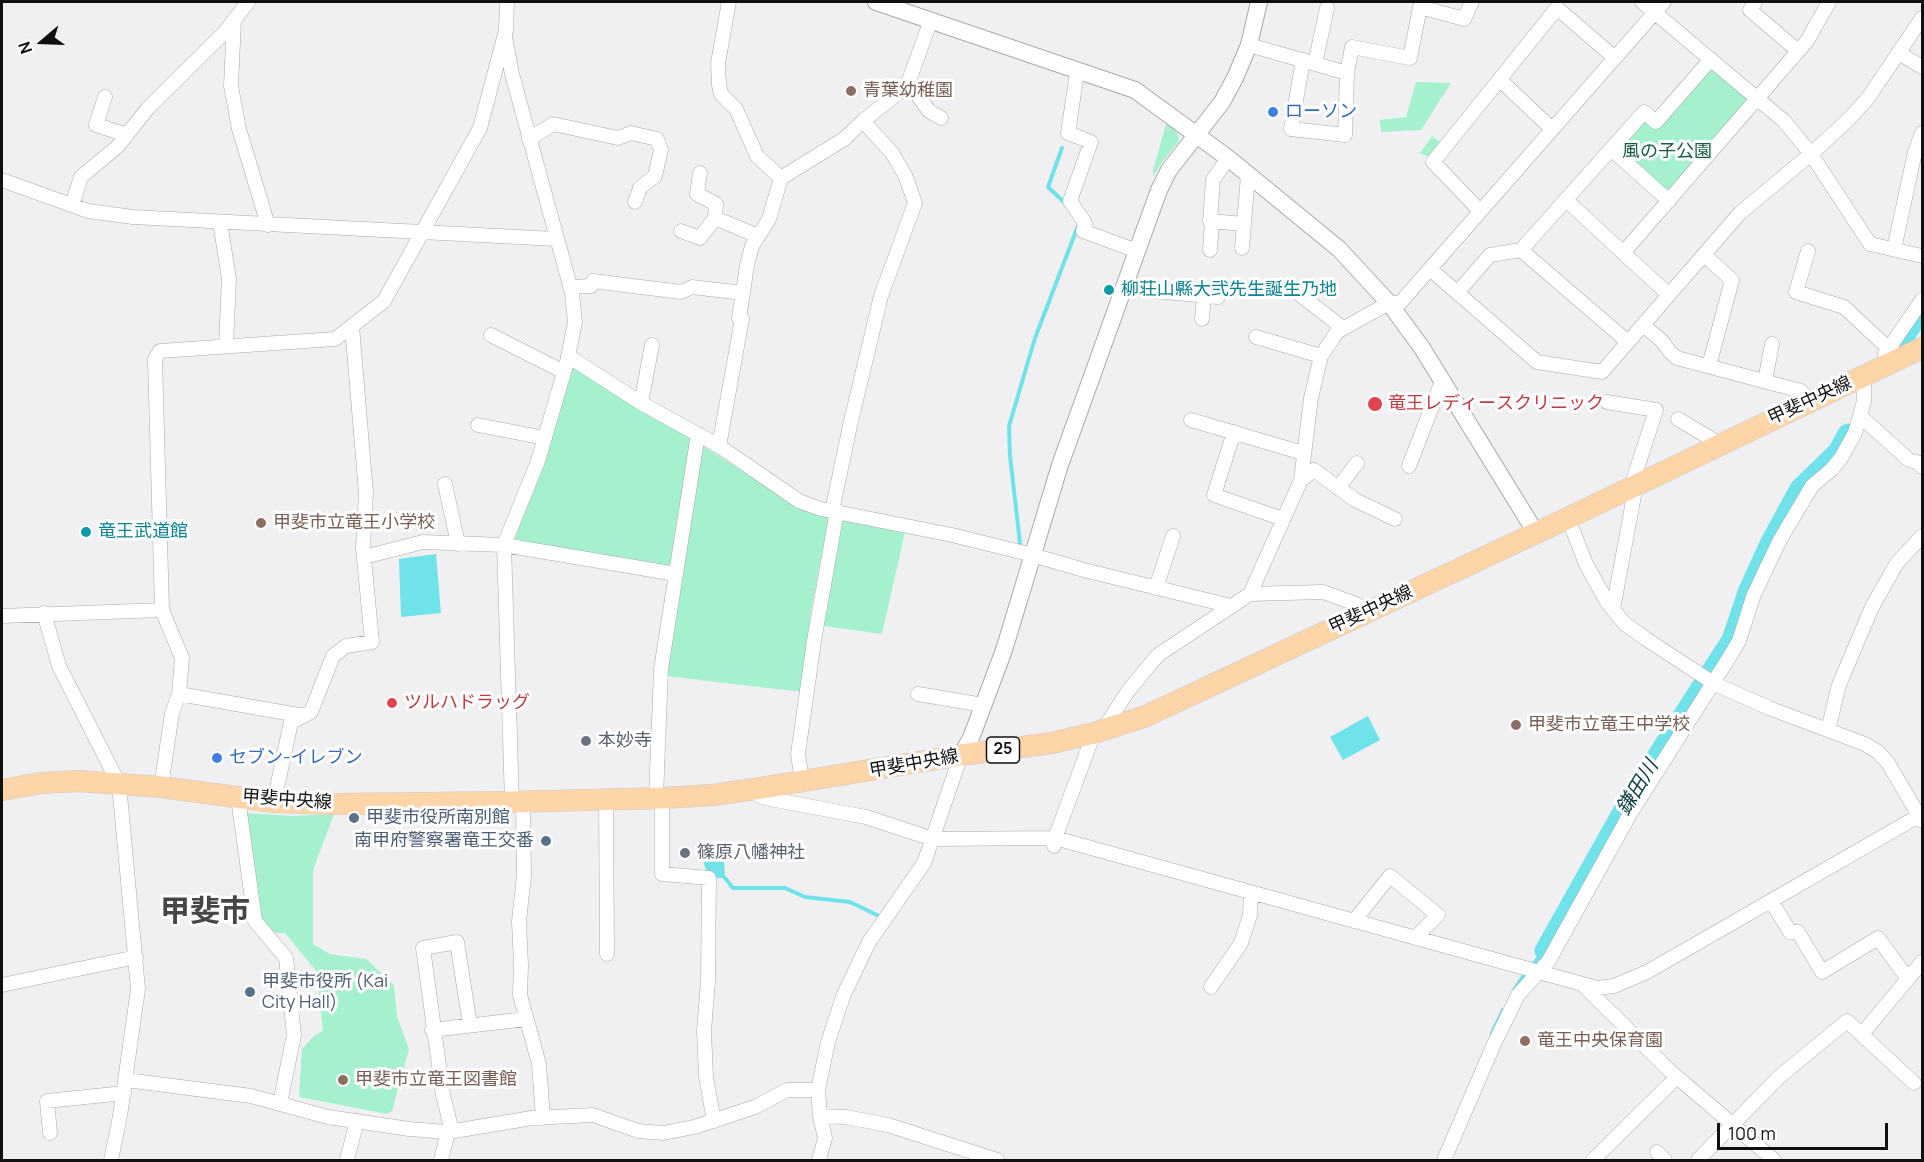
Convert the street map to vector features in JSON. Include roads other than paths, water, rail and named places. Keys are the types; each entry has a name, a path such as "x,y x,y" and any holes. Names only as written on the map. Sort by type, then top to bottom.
{"main road":[{"name":"甲斐中央線","path":"2,790 41,783 78,781 161,787 274,802 336,804 659,798 714,795 961,755 1052,743 1146,716 1923,348"}],"street":[{"path":"72,205 81,177 118,146 148,108 225,32 248,2"},
{"path":"161,787 172,713 179,694 182,658 162,610 154,359 160,351 335,339 384,301 480,128 505,37 507,2"},
{"path":"729,2 718,63 721,94 736,109 758,156 781,178"},
{"path":"876,2 1135,90 1227,158 1339,249 1389,303 1422,348 1536,533"},
{"path":"819,1161 825,1138 818,1090 828,1042 844,994 869,942 924,863 961,755 971,738 1004,650 1060,465 1165,178 1222,102 1235,78 1249,45 1259,2"},
{"path":"1327,8 1309,62 1291,129 1345,135 1347,73 1352,47 1410,58 1420,7 1464,19 1472,2"},
{"path":"1642,2 1660,7 1711,59 1784,122 1811,154 1870,244 1923,256"},
{"path":"1755,2 1750,10 1798,51"},
{"path":"1623,253 1807,41 1829,2"},
{"path":"1250,594 1301,480 1311,398 1321,356 1337,332 1389,303 1400,303 1660,7"},
{"path":"1480,212 1433,162 1557,8 1615,58"},
{"path":"1430,269 1537,362 1602,372 1740,213 1849,119 1868,98 1923,18"},
{"path":"234,20 231,86 239,129 268,225"},
{"path":"720,446 742,319 739,318 747,265 752,246 769,219 781,178 844,139 907,86 931,20"},
{"path":"505,37 512,74 570,287 575,321 564,372 538,461 504,545 517,802 524,876 519,921 520,995 539,1064 543,1118"},
{"path":"1249,45 1347,73"},
{"path":"1899,53 1923,67"},
{"path":"1457,293 1490,255 1521,250 1644,112 1656,122 1711,59"},
{"path":"1077,72 1068,133 1091,142 1070,201 1085,223 1083,231 1137,251"},
{"path":"1500,80 1552,129"},
{"path":"907,86 916,93 929,111 941,118"},
{"path":"105,97 96,125 126,135"},
{"path":"802,782 798,754 847,437 881,296 915,203 905,175 892,153 863,121"},
{"path":"529,139 553,124 618,138 631,134 657,139 661,150 655,176 640,188 636,202"},
{"path":"1894,249 1915,152 1923,133"},
{"path":"1611,149 1669,201"},
{"path":"1210,250 1214,180 1227,158"},
{"path":"681,231 700,238 715,218 716,204 697,194 700,173"},
{"path":"1242,248 1248,175"},
{"path":"2,180 88,211 133,217 556,239"},
{"path":"1566,200 1669,295"},
{"path":"715,218 758,236"},
{"path":"1212,221 1244,224"},
{"path":"220,222 229,279 226,346"},
{"path":"1521,250 1628,342"},
{"path":"1808,251 1796,292 1844,307 1889,349"},
{"path":"1704,255 1732,280 1709,366"},
{"path":"570,287 591,286 593,281 681,292 692,287 743,293"},
{"path":"1124,288 1211,297 1202,319"},
{"path":"1299,294 1343,328"},
{"path":"1444,1161 1498,1034 1518,995 1548,962 1630,814 1739,641 1753,597 1780,540 1812,486 1841,458 1855,432 1869,373 1889,349 1923,300"},
{"path":"1643,325 1677,358 1802,391 1809,402"},
{"path":"274,802 291,722 310,712 333,656 346,646 372,642 364,557 366,493 352,326"},
{"path":"491,335 564,372"},
{"path":"1257,337 1321,356"},
{"path":"1765,381 1772,344"},
{"path":"641,403 652,345"},
{"path":"568,356 641,403 720,446 799,501 821,509 1025,553 1231,606"},
{"path":"1409,466 1442,381"},
{"path":"1607,402 1656,410 1634,486 1613,609"},
{"path":"1860,416 1909,460 1917,462 1923,468"},
{"path":"1678,419 1720,444"},
{"path":"1191,420 1303,453"},
{"path":"478,425 545,438"},
{"path":"1234,432 1214,495 1283,519"},
{"path":"698,434 661,669 659,798 662,874 709,878 708,981 704,1031 706,1077 714,1121"},
{"path":"1338,488 1357,463"},
{"path":"1301,480 1314,470 1355,500 1395,519"},
{"path":"445,484 458,543"},
{"path":"746,790 765,798 866,817 933,839 1054,843 1251,892 1597,988 1614,986 1630,980 1922,817 1888,763 1878,752 1865,744 1769,708 1712,682 1624,623 1586,564 1568,518"},
{"path":"1156,588 1173,536"},
{"path":"1828,730 1841,678 1879,592 1897,563 1923,536"},
{"path":"364,557 423,542 504,545 676,574"},
{"path":"1054,843 1098,731 1158,655 1250,594 1323,592 1356,604 1367,612"},
{"path":"2,616 162,610"},
{"path":"44,613 58,666 119,784 138,989 125,1086 111,1161"},
{"path":"179,694 304,716"},
{"path":"918,694 983,705"},
{"path":"238,798 255,921 286,958 294,1035 280,1103"},
{"path":"606,798 607,954"},
{"path":"1354,921 1390,876 1438,915 1415,938"},
{"path":"1211,987 1241,943 1250,915 1251,892"},
{"path":"1771,901 1790,932 1798,932 1822,972 1878,938 1908,979"},
{"path":"441,1161 450,1131 432,1030 423,948 457,942 470,1025"},
{"path":"2,985 136,957"},
{"path":"1862,1034 1923,962"},
{"path":"1584,986 1677,1077 1774,1161"},
{"path":"432,1030 526,1019"},
{"path":"1698,1161 1779,1077 1847,1020 1914,1083"},
{"path":"1593,1161 1677,1077"},
{"path":"50,1133 46,1101 125,1086 251,1096 328,1116 409,1129 450,1131 543,1118 593,1115 638,1131 663,1133 714,1121 755,1107 787,1090 818,1090"},
{"path":"820,1116 846,1117 888,1125 997,1161"},
{"path":"347,1161 357,1121"}],"water":[{"path":"436,554 441,613 401,617 399,559"},
{"path":"1368,716 1380,740 1343,760 1330,737"},
{"path":"724,859 725,878 709,878 703,861"}],"waterway":[{"path":"1062,148 1048,187 1066,204"},
{"path":"1020,543 1010,456 1009,426 1035,338 1078,226"},
{"name":"鎌田川","path":"1894,354 1922,311"},
{"name":"鎌田川","path":"1545,951 1632,796 1732,640 1749,590 1771,542 1800,489 1838,452 1848,434"},
{"path":"725,878 733,888 785,888 805,897 850,902 881,917"},
{"name":"鎌田川","path":"1531,966 1545,951"},
{"name":"鎌田川","path":"1514,990 1526,972"},
{"name":"鎌田川","path":"1492,1033 1503,1010"}],"place":[{"name":"青葉幼稚園","path":"851,91"},
{"name":"ローソン","path":"1273,112"},
{"name":"柳荘山縣大弐先生誕生乃地","path":"1109,290"},
{"name":"竜王レディースクリニック","path":"1375,404"},
{"name":"甲斐市立竜王小学校","path":"261,523"},
{"name":"竜王武道館","path":"86,532"},
{"name":"ツルハドラッグ","path":"392,703"},
{"name":"甲斐市立竜王中学校","path":"1516,725"},
{"name":"本妙寺","path":"586,741"},
{"name":"セブン-イレブン","path":"217,758"},
{"name":"甲斐市役所南別館","path":"354,818"},
{"name":"南甲府警察署竜王交番","path":"546,841"},
{"name":"篠原八幡神社","path":"685,853"},
{"name":"甲斐市役所 (Kai City Hall)","path":"250,992"},
{"name":"竜王中央保育園","path":"1525,1041"},
{"name":"甲斐市立竜王図書館","path":"343,1080"}],"district":[{"name":"甲斐市","path":"205,913"}],"park label":[{"name":"風の子公園","path":"1667,152"}]}
